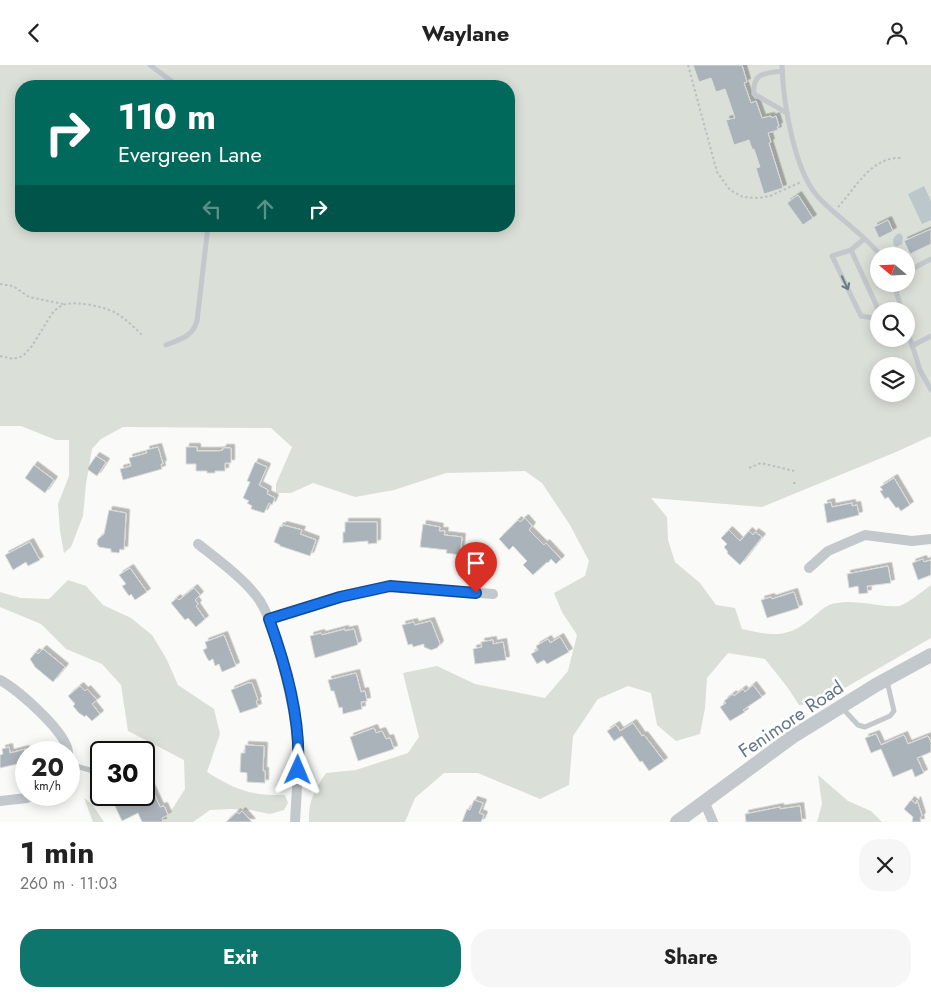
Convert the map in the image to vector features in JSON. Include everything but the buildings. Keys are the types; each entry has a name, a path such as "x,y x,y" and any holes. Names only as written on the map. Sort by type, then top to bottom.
{"street":[{"path":"809,569 828,551 865,535 912,541 931,539"},
{"path":"198,544 230,569 259,600 269,619 276,639 295,713 299,753 295,822"},
{"path":"269,619 340,597 390,586 493,594"},
{"name":"Fenimore Road","path":"676,822 792,737 886,679 931,655"},
{"path":"0,680 29,702 57,730 64,741"},
{"path":"0,801 15,799"},
{"path":"704,801 713,822"}],"lane":[{"path":"150,65 170,80"},
{"path":"782,65 787,113 798,162 806,180 818,198 872,247"},
{"path":"782,71 764,73 757,77 753,85 754,94 787,113"},
{"path":"166,345 192,333 195,327 207,232"},
{"path":"864,239 851,250 832,256 861,316 870,318"},
{"path":"851,250 875,302"},
{"path":"915,267 931,259"},
{"path":"915,344 931,336"},
{"path":"912,347 920,370 931,390"},
{"path":"843,705 845,711 858,725 865,727 890,716 894,711 886,679"}],"path":[{"path":"688,65 717,172 730,190 743,197 758,198 770,196 806,180"},
{"path":"833,212 859,180 874,167 891,158 902,158"},
{"path":"0,284 13,286 29,297 64,304 83,304 105,308 126,320 143,336"},
{"path":"0,356 13,359 28,353 55,310 64,304"},
{"path":"749,468 760,463 794,471"},
{"path":"793,483 798,483"}],"shaded area":[{"path":"0,65 931,65 931,436 762,507 651,498 667,517 668,540 675,562 700,583 716,605 735,608 742,629 769,634 784,633 800,627 829,605 856,602 882,606 899,606 931,585 931,638 819,703 799,705 765,659 728,653 707,678 705,708 700,734 676,741 657,725 651,693 628,686 598,699 573,736 569,785 540,799 478,773 444,773 415,798 405,822 309,822 313,796 326,773 356,770 408,753 419,737 403,673 437,666 475,684 545,698 568,671 577,635 562,612 554,593 585,576 589,561 570,525 542,483 525,471 446,473 394,490 355,497 313,483 291,493 276,493 276,484 292,447 271,428 123,427 101,439 92,449 83,516 71,547 64,553 58,504 69,476 69,440 56,440 21,426 0,426"},
{"path":"924,186 931,201 931,220 922,224 908,194"},
{"path":"900,233 903,237 902,244 896,247 893,240"},
{"path":"68,580 86,586 103,605 131,618 152,635 166,658 178,685 214,709 220,734 207,772 244,791 285,795 288,803 284,810 270,814 251,810 210,810 193,822 152,822 171,811 185,789 184,760 155,745 155,741 147,741 128,731 121,685 102,664 66,649 41,624 0,607 0,592 21,598 49,599"},
{"path":"818,775 848,801 871,811 882,822 817,822 822,804"},
{"path":"84,798 90,802 90,806 93,806 104,822 93,822"}],"route":[{"path":"298,770 299,753 295,713 269,619 340,597 390,586 476,593"}]}
